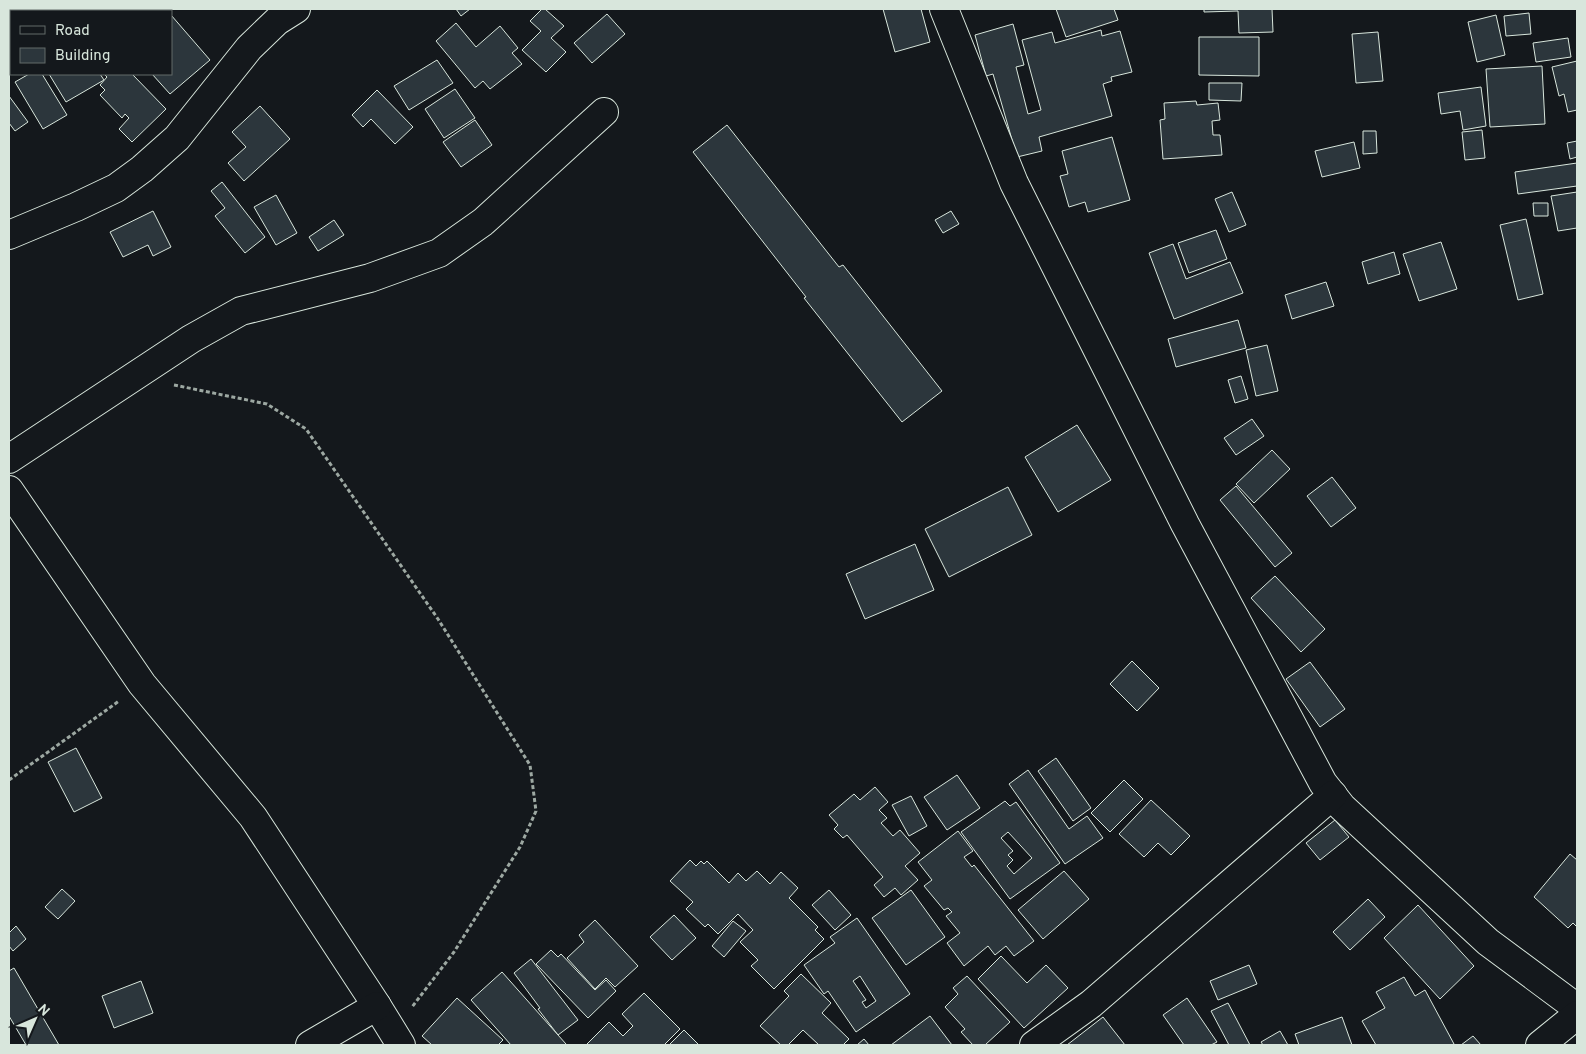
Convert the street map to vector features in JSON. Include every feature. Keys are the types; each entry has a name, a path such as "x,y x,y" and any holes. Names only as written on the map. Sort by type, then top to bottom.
{"street":[{"path":"9,235 116,188 142,169 177,138 249,48 277,21 296,9"},
{"path":"944,9 1022,200 1185,524 1323,783 1342,807 1488,942 1577,1008"},
{"path":"9,459 191,339 241,311 370,278 439,253 483,222 604,112"},
{"path":"9,490 142,684 253,817 397,1038"},
{"path":"1034,1045 1091,1004 1333,795"},
{"path":"310,1045 377,1006"},
{"path":"1540,1045 1577,1015"}],"path":[{"path":"132,377 267,404 306,429 438,619 530,766 536,811 520,847 397,1038"},
{"path":"9,780 142,684"}],"building":[{"path":"166,9 167,10 146,10"},
{"path":"456,9 470,9 461,16"},
{"path":"542,9 545,9 564,26 551,38 566,52 546,72 522,50 541,31 530,21"},
{"path":"883,9 921,9 930,42 895,52"},
{"path":"1056,9 1114,9 1118,20 1066,37"},
{"path":"1204,9 1272,9 1273,32 1239,33 1238,11 1204,12"},
{"path":"1529,13 1531,34 1506,36 1504,16"},
{"path":"607,14 625,34 592,63 574,43"},
{"path":"1496,15 1505,55 1477,62 1468,22"},
{"path":"172,16 210,60 170,94 153,75 172,75"},
{"path":"456,23 476,47 500,26 518,48 512,53 522,64 490,89 483,81 475,88 436,41"},
{"path":"1013,24 1024,65 1016,67 1028,114 1041,110 1022,40 1052,32 1055,43 1101,30 1102,36 1120,31 1132,72 1111,77 1112,81 1103,84 1112,116 1039,137 1042,151 1017,157 993,74 986,76 975,35"},
{"path":"1378,32 1383,81 1356,83 1352,34"},
{"path":"1199,37 1259,37 1259,76 1199,75"},
{"path":"1568,38 1571,57 1536,62 1533,43"},
{"path":"437,60 453,83 409,110 394,86"},
{"path":"1577,61 1577,110 1568,112 1564,94 1559,96 1552,67"},
{"path":"1542,66 1545,124 1490,127 1486,69"},
{"path":"27,75 43,75 67,115 43,129 15,82"},
{"path":"50,75 101,75 104,80 66,102"},
{"path":"105,75 133,75 166,109 132,142 119,129 129,118 125,114 122,118 100,95 105,90 100,85 107,77"},
{"path":"1209,83 1242,83 1241,101 1209,100"},
{"path":"1481,87 1486,126 1463,130 1460,111 1441,114 1438,93"},
{"path":"455,89 475,118 444,138 425,109"},
{"path":"377,90 413,127 395,144 371,119 363,127 352,115"},
{"path":"9,96 28,122 15,131 9,123"},
{"path":"1196,101 1197,105 1218,103 1220,120 1212,121 1213,135 1220,135 1222,155 1163,159 1160,120 1165,119 1164,103"},
{"path":"260,106 290,139 244,181 228,163 246,147 232,132"},
{"path":"475,120 492,145 461,167 443,142"},
{"path":"727,125 839,267 843,265 942,391 902,422 804,298 806,297 693,152"},
{"path":"1482,130 1485,158 1465,160 1462,132"},
{"path":"1363,131 1376,131 1377,153 1363,154"},
{"path":"1112,137 1130,200 1088,212 1085,202 1069,207 1060,176 1068,174 1062,151"},
{"path":"1577,141 1577,157 1570,159 1567,143"},
{"path":"1354,142 1360,168 1322,177 1315,151"},
{"path":"1577,163 1577,186 1518,194 1515,172"},
{"path":"222,182 265,237 245,253 215,216 225,208 211,191"},
{"path":"1232,192 1246,225 1229,232 1215,199"},
{"path":"1577,192 1577,228 1558,231 1551,196"},
{"path":"276,195 297,233 276,245 254,207"},
{"path":"1533,203 1548,203 1548,216 1534,216"},
{"path":"153,211 171,247 153,256 148,245 123,257 110,232"},
{"path":"951,211 959,224 943,233 935,220"},
{"path":"1526,219 1543,294 1518,300 1500,225"},
{"path":"334,220 344,235 318,251 309,237"},
{"path":"1216,230 1227,259 1189,273 1178,243"},
{"path":"1441,242 1457,289 1419,301 1403,254"},
{"path":"1173,244 1186,279 1230,262 1243,293 1174,319 1149,253"},
{"path":"1394,252 1400,274 1368,284 1362,262"},
{"path":"1326,282 1334,306 1292,319 1285,295"},
{"path":"1238,320 1246,348 1176,367 1168,339"},
{"path":"1267,345 1278,391 1256,396 1246,350"},
{"path":"1241,376 1248,399 1235,403 1228,380"},
{"path":"1252,419 1264,436 1236,455 1224,438"},
{"path":"1077,425 1111,480 1058,512 1025,457"},
{"path":"1272,450 1290,469 1254,503 1236,484"},
{"path":"1332,477 1356,508 1331,527 1307,496"},
{"path":"1236,486 1292,553 1275,567 1220,500"},
{"path":"1008,487 1032,535 949,577 925,529"},
{"path":"915,544 934,590 865,619 846,574"},
{"path":"1275,576 1325,629 1301,652 1251,598"},
{"path":"1132,661 1159,688 1137,711 1110,684"},
{"path":"1310,662 1345,709 1320,727 1286,679"},
{"path":"76,748 102,798 74,812 48,762"},
{"path":"1056,758 1091,808 1073,821 1038,771"},
{"path":"1028,770 1069,829 1087,816 1103,838 1065,864 1009,784"},
{"path":"957,775 980,808 947,830 924,797"},
{"path":"1124,780 1143,799 1110,832 1091,813"},
{"path":"875,787 888,802 879,810 887,818 881,823 893,836 900,830 920,853 905,866 918,880 901,895 895,888 884,897 874,885 883,877 847,835 843,838 834,829 838,825 829,815 854,794 860,800"},
{"path":"911,796 927,826 909,836 892,805"},
{"path":"1151,800 1190,836 1171,855 1158,843 1144,857 1119,834"},
{"path":"1005,801 1010,806 1016,802 1060,863 1010,899 961,832","holes":["1008,832 1032,858 1014,874 1007,866 1013,860 1008,855 1013,851 1001,838"]},
{"path":"1335,820 1349,837 1320,860 1306,843"},
{"path":"958,831 973,851 964,857 972,867 974,865 1034,941 1014,956 1006,946 995,955 988,946 964,966 947,943 960,933 946,916 952,912 948,908 944,910 924,886 932,880 918,862"},
{"path":"1570,854 1577,860 1577,927 1573,923 1568,928 1534,897"},
{"path":"690,860 696,866 701,861 704,864 707,861 729,883 738,873 746,881 757,871 770,884 781,872 798,888 789,898 818,927 815,930 824,939 774,989 751,966 758,960 740,942 753,930 738,914 718,934 708,924 705,927 686,909 693,902 670,881"},
{"path":"1064,871 1089,899 1043,939 1018,910"},
{"path":"62,889 75,901 58,919 45,907"},
{"path":"829,890 851,915 835,930 812,905"},
{"path":"911,890 945,937 906,965 872,918"},
{"path":"1368,899 1385,917 1350,950 1333,932"},
{"path":"1418,905 1474,966 1440,999 1384,938"},
{"path":"674,915 696,938 672,960 650,937"},
{"path":"857,918 910,994 856,1032 828,991 824,994 804,965 835,943 830,937","holes":["860,976 876,1001 866,1008 862,1002 866,1000 853,981"]},
{"path":"595,920 638,966 615,987 606,978 595,989 567,958 584,942 579,935"},
{"path":"733,921 746,931 724,957 712,946"},
{"path":"16,926 26,939 13,951 9,946 9,933"},
{"path":"551,950 558,957 561,954 595,990 606,980 616,991 588,1018 536,964"},
{"path":"1001,956 1027,983 1046,965 1068,988 1024,1028 978,979"},
{"path":"531,959 578,1020 558,1035 514,973"},
{"path":"1249,965 1257,984 1218,1000 1210,981"},
{"path":"14,968 59,1045 26,1045 9,1016 9,971"},
{"path":"502,972 566,1044 511,1045 471,1000"},
{"path":"801,974 831,1003 822,1013 849,1039 843,1045 819,1045 803,1030 788,1045 781,1045 760,1026 789,996 784,991"},
{"path":"967,976 1010,1022 985,1045 973,1045 961,1032 965,1029 945,1007 958,994 953,988"},
{"path":"1404,977 1415,996 1425,990 1454,1044 1376,1045 1362,1021 1385,1008 1376,992"},
{"path":"141,981 153,1013 114,1028 102,996"},
{"path":"644,993 680,1029 664,1045 586,1045 609,1022 623,1036 633,1026 622,1014"},
{"path":"457,998 503,1040 498,1045 432,1045 422,1036"},
{"path":"1187,998 1217,1042 1211,1045 1184,1045 1163,1015"},
{"path":"1228,1003 1250,1045 1229,1045 1211,1011"},
{"path":"930,1016 952,1045 891,1045"},
{"path":"1103,1017 1125,1045 1067,1045"},
{"path":"1342,1017 1352,1045 1299,1045 1295,1034"},
{"path":"684,1030 699,1045 669,1045"},
{"path":"1280,1031 1288,1045 1263,1045 1261,1042"},
{"path":"1473,1036 1481,1045 1461,1045"},
{"path":"864,1039 869,1045 857,1045"}]}
